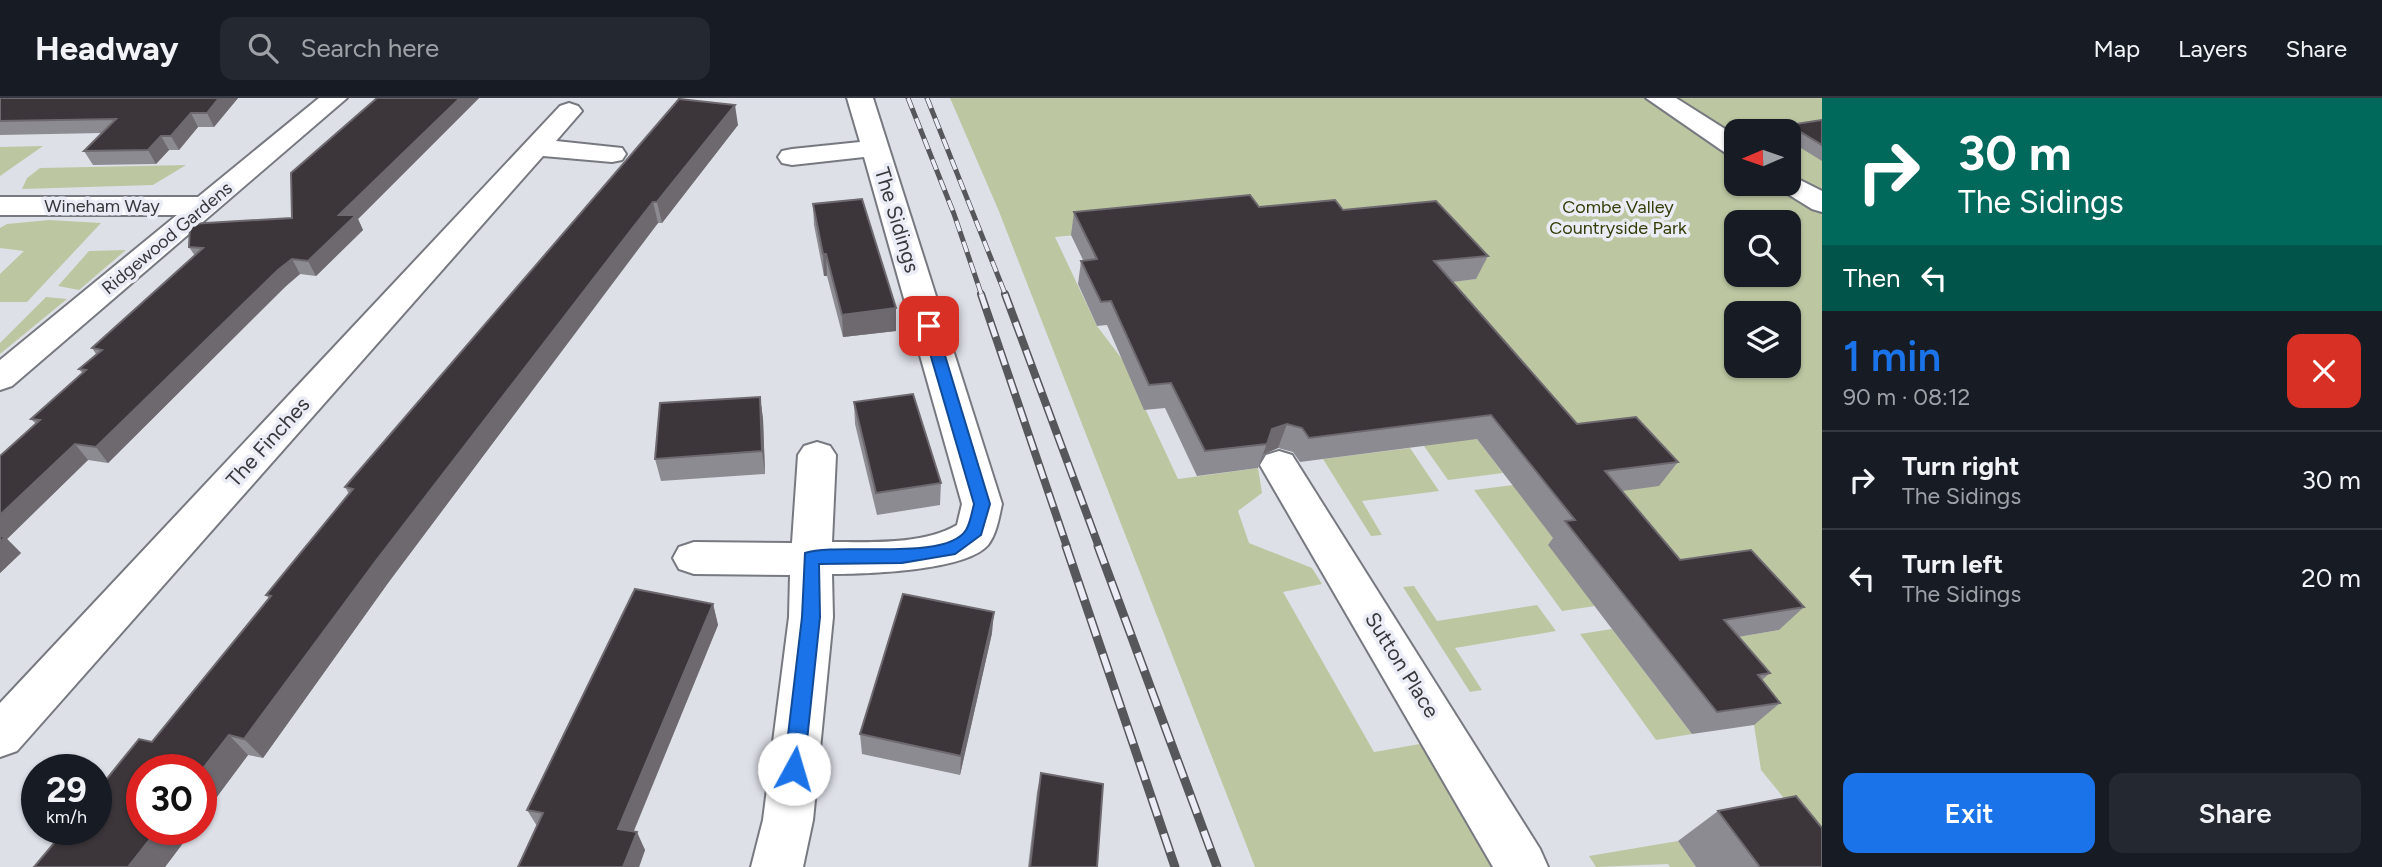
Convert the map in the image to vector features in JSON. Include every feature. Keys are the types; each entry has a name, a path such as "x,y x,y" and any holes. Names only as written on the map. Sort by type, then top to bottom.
{"street":[{"name":"Ridgewood Gardens","path":"0,378 334,98"},
{"name":"The Sidings","path":"694,558 902,556 955,547 973,535 982,504 860,98"},
{"path":"1659,98 1724,140"},
{"name":"The Finches","path":"0,736 569,111"},
{"path":"536,147 612,154"},
{"name":"The Sidings","path":"792,157 876,148"},
{"path":"1801,190 1822,203"},
{"name":"Wineham Way","path":"0,206 204,206"},
{"path":"777,867 788,820 811,617 811,557 817,455"},
{"name":"Sutton Place","path":"1279,465 1522,867"}],"green space":[{"name":"Combe Valley Countryside Park","path":"950,98 1822,98 1822,845 1761,770 1754,725 1733,697 1701,643 1779,630 1653,584 1550,450 1434,284 1475,279 1244,219 1055,237 1097,326 1122,359 1178,479 1258,468 1262,493 1238,511 1249,543 1312,568 1322,584 1283,592 1374,752 1420,744 1496,867 1255,867 998,209"},
{"path":"43,146 0,176 0,147"},
{"path":"186,165 153,185 22,189 27,178 40,168"},
{"path":"49,220 101,223 27,302 0,302 0,274 24,251 0,248 0,228 7,224"},
{"path":"126,250 79,290 58,286 89,251"},
{"path":"46,297 67,299 0,354 0,343"},
{"path":"1438,388 1503,473 1448,480 1387,394"},
{"path":"1410,448 1439,491 1362,501 1382,535 1371,536 1323,459"},
{"path":"1513,485 1558,544 1595,606 1562,611 1474,490"},
{"path":"1414,586 1437,621 1537,605 1556,631 1455,648 1482,690 1470,692 1403,587"},
{"path":"1612,629 1692,734 1656,740 1580,634"},
{"path":"1678,841 1696,867 1670,867 1668,864 1596,867 1589,856"}],"building":[{"path":"0,98 219,98 207,113 191,113 171,136 161,136 148,150 84,151 116,119 0,121"},
{"path":"377,98 460,98 339,215 356,215 308,261 292,259 278,270 96,447 75,444 0,515 0,456 40,420 31,419 86,370 79,369 102,350 92,348 203,248 189,247 190,224 292,218 291,173"},
{"path":"679,99 735,105 631,230 375,562 244,739 229,735 214,754 127,754 139,739 152,742 271,596 266,595 353,489 345,487"},
{"path":"1822,120 1822,145 1801,132 1801,123"},
{"path":"1250,195 1259,207 1335,200 1343,210 1436,201 1488,256 1434,261 1577,424 1636,417 1678,462 1605,471 1680,560 1751,550 1804,607 1724,620 1770,673 1758,675 1780,703 1717,712 1565,521 1575,520 1491,415 1309,438 1302,428 1287,424 1272,429 1267,444 1205,451 1171,383 1149,385 1111,301 1101,302 1081,261 1097,259 1074,212"},
{"path":"862,199 896,308 842,315 826,254 823,254 813,204"},
{"path":"913,394 941,483 876,493 854,402"},
{"path":"760,397 762,451 655,459 660,403"},
{"path":"635,589 713,604 618,829 637,832 623,867 518,867 543,813 527,810"},
{"path":"903,594 994,612 961,756 860,734"},
{"path":"126,755 126,845 145,845 128,867 34,867 52,845 112,845 112,772"},
{"path":"1041,773 1103,784 1097,867 1030,867"},
{"path":"1796,796 1822,828 1822,867 1760,867 1718,811"}],"railway":[{"path":"908,98 954,214 982,296"},
{"path":"927,98 1006,296"},
{"path":"981,294 1067,547"},
{"path":"1005,294 1099,547"},
{"path":"1066,546 1175,867"},
{"path":"1098,546 1217,867"}],"route":[{"path":"794,769 811,617 811,557 902,556 955,547 973,535 982,504 929,326"}]}
